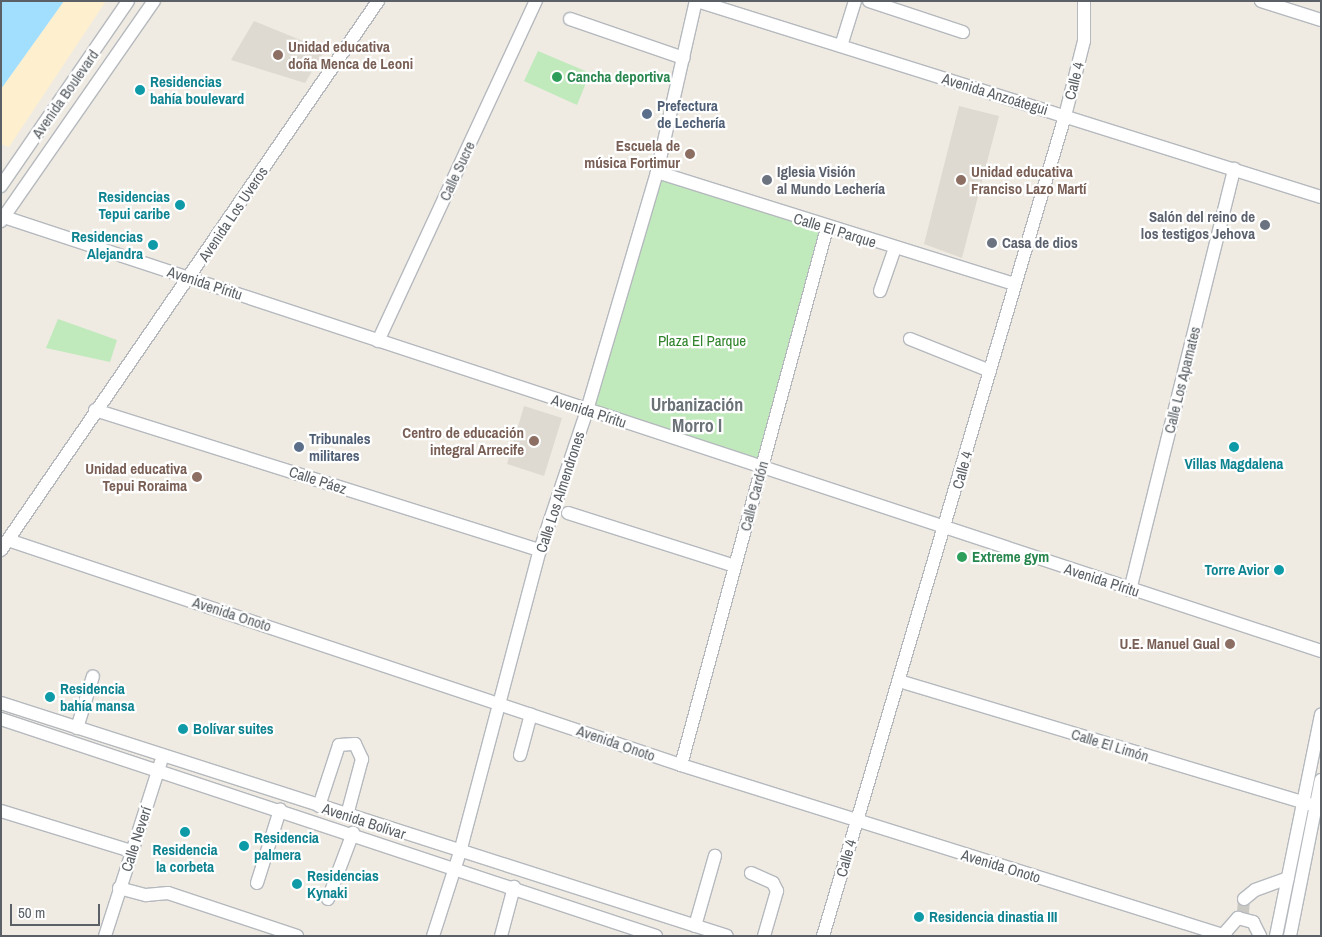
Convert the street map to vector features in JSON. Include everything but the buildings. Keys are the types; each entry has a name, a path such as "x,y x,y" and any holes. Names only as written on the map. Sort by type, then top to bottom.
{"street":[{"name":"Avenida Boulevard","path":"1,186 128,1"},
{"path":"2,218 154,1"},
{"name":"Avenida Los Uveros","path":"5,545 95,410 190,278 378,1"},
{"name":"Calle Sucre","path":"378,341 536,1"},
{"name":"Avenida Anzoátegui","path":"696,1 1321,197"},
{"name":"Calle Los Almendrones","path":"433,936 460,852 540,550 587,410 656,172 696,1"},
{"path":"841,46 855,1"},
{"path":"869,1 963,32"},
{"name":"Calle 4","path":"823,936 946,529 1015,284 1065,116 1084,41 1084,1"},
{"path":"1261,1 1321,20"},
{"path":"570,19 683,58"},
{"path":"105,36 123,46"},
{"name":"Calle Los Apamates","path":"1130,590 1234,170"},
{"name":"Calle El Parque","path":"656,172 827,228 1015,284"},
{"name":"Avenida Píritu","path":"2,218 190,278 1130,590 1321,651"},
{"name":"Calle Cardón","path":"681,764 827,228"},
{"path":"880,291 895,248"},
{"path":"910,339 990,371"},
{"name":"Calle Páez","path":"95,410 540,550"},
{"path":"568,513 735,566"},
{"name":"Avenida Onoto","path":"5,545 532,714 857,821 1225,935"},
{"path":"76,728 93,676"},
{"name":"Calle El Limón","path":"899,681 1313,807"},
{"name":"Avenida Bolívar","path":"1,703 460,852 727,936"},
{"path":"520,755 532,714"},
{"path":"1290,936 1313,807 1321,715"},
{"name":"Avenida Bolívar","path":"1,719 353,833 656,936"},
{"path":"319,806 339,745 347,742 360,749 362,760 347,815"},
{"name":"Calle Neverí","path":"105,936 162,756"},
{"path":"1276,936 1288,878 1321,780"},
{"path":"257,883 280,810"},
{"path":"1,812 131,851"},
{"path":"328,899 353,833"},
{"path":"696,926 715,856"},
{"path":"751,873 773,884 777,892 764,936"},
{"path":"1244,899 1255,890 1288,878"},
{"path":"501,936 514,887"},
{"path":"119,888 146,895 168,893 297,936"},
{"path":"1225,935 1233,920 1243,916 1253,922 1260,936"}],"shaded area":[{"name":"Unidad educativa doña Menca de Leoni","path":"254,21 325,50 305,83 231,60"},
{"name":"Unidad educativa Franciso Lazo Martí","path":"959,106 999,116 962,258 924,244"},
{"name":"Centro de educación integral Arrecife","path":"524,406 562,418 544,476 507,464"}],"green space":[{"name":"Cancha deportiva","path":"538,51 590,73 577,105 524,81"},
{"name":"Plaza El Parque","path":"657,172 827,228 761,468 587,410"},
{"path":"58,319 117,340 110,362 46,348"}],"sand":[{"path":"64,1 106,1 9,147 1,144 1,89"}],"water":[{"path":"1,1 64,1 1,89"}],"tunnel":[{"path":"1243,913 1244,899"}],"place":[{"name":"Unidad educativa doña Menca de Leoni","path":"278,55"},
{"name":"Cancha deportiva","path":"557,77"},
{"name":"Residencias bahía boulevard","path":"140,90"},
{"name":"Prefectura de Lechería","path":"647,114"},
{"name":"Escuela de música Fortimur","path":"690,154"},
{"name":"Iglesia Visión al Mundo Lechería","path":"767,180"},
{"name":"Unidad educativa Franciso Lazo Martí","path":"961,180"},
{"name":"Residencias Tepui caribe","path":"180,205"},
{"name":"Salón del reino de los testigos Jehova","path":"1265,225"},
{"name":"Casa de dios","path":"992,243"},
{"name":"Residencias Alejandra","path":"153,245"},
{"name":"Centro de educación integral Arrecife","path":"534,441"},
{"name":"Tribunales militares","path":"299,447"},
{"name":"Villas Magdalena","path":"1234,447"},
{"name":"Unidad educativa Tepui Roraima","path":"197,477"},
{"name":"Extreme gym","path":"962,557"},
{"name":"Torre Avior","path":"1279,570"},
{"name":"U.E. Manuel Gual","path":"1230,644"},
{"name":"Residencia bahía mansa","path":"50,697"},
{"name":"Bolívar suites","path":"183,729"},
{"name":"Residencia la corbeta","path":"185,832"},
{"name":"Residencia palmera","path":"244,846"},
{"name":"Residencias Kynaki","path":"297,884"},
{"name":"Residencia dinastia III","path":"919,917"}],"district":[{"name":"Urbanización Morro I","path":"697,416"}]}
